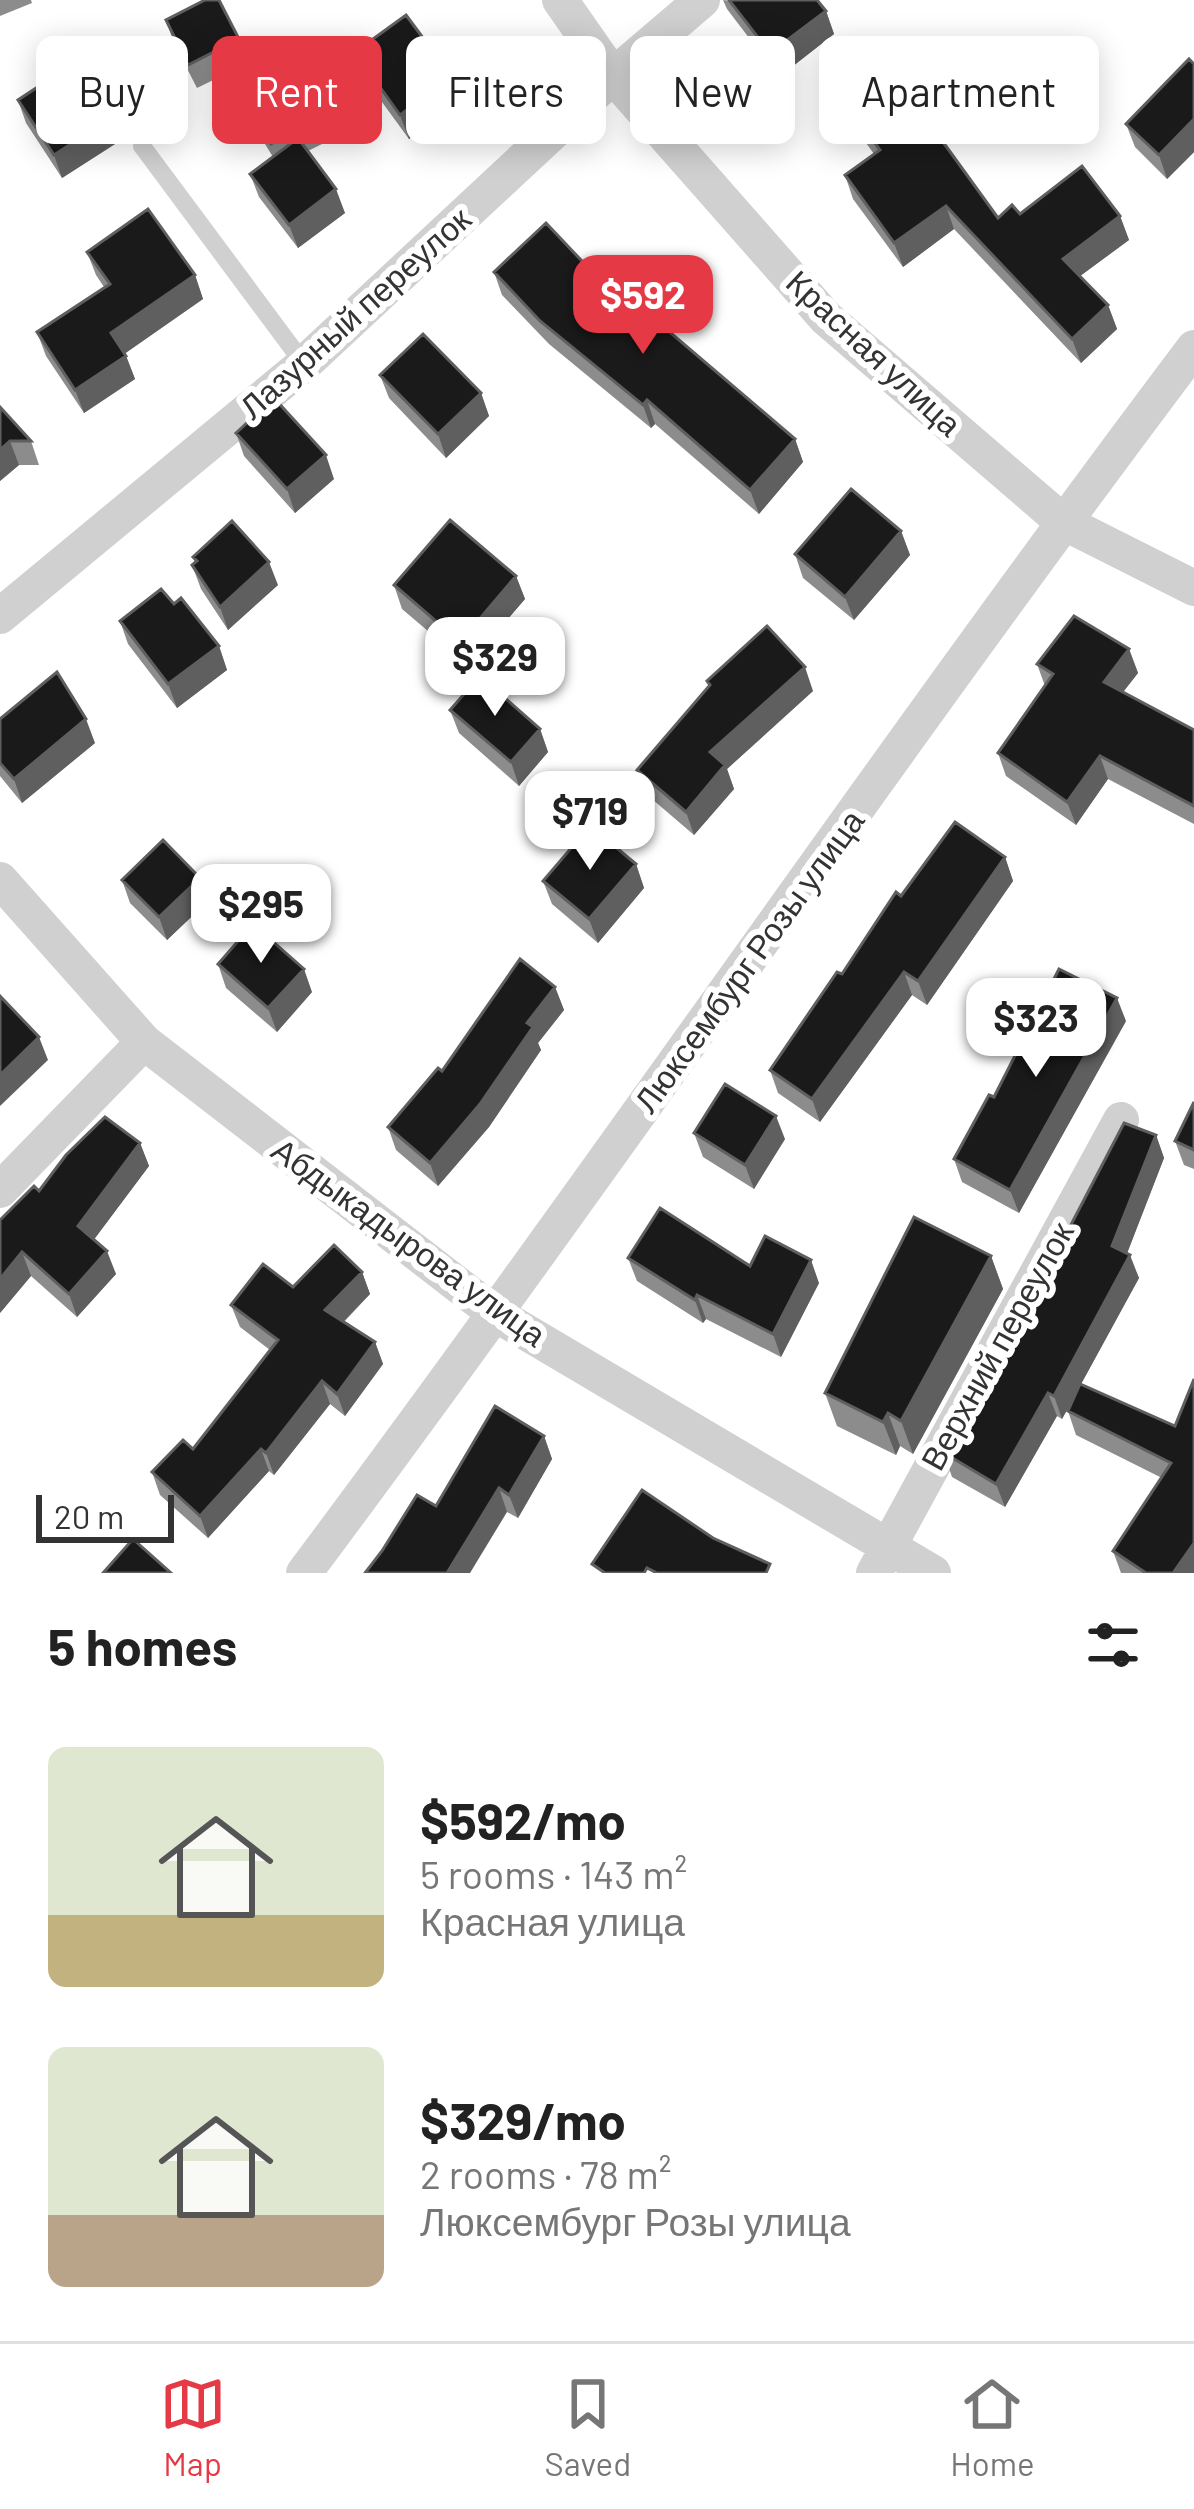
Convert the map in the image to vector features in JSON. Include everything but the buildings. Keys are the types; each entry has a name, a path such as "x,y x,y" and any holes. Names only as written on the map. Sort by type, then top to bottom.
{"street":[{"name":"Красная улица","path":"560,0 614,76 826,318 1063,522 1194,588"},
{"name":"Лазурный переулок","path":"0,616 304,364 702,0"},
{"name":"Люксембург Розы улица","path":"304,1573 497,1315 1063,522 1194,348"},
{"name":"Абдыкадырова улица","path":"0,880 144,1042 497,1315 880,1561 933,1573"},
{"path":"0,1190 144,1042"},
{"name":"Верхний переулок","path":"880,1561 1121,1120"}],"lane":[{"path":"142,146 304,364"}]}
